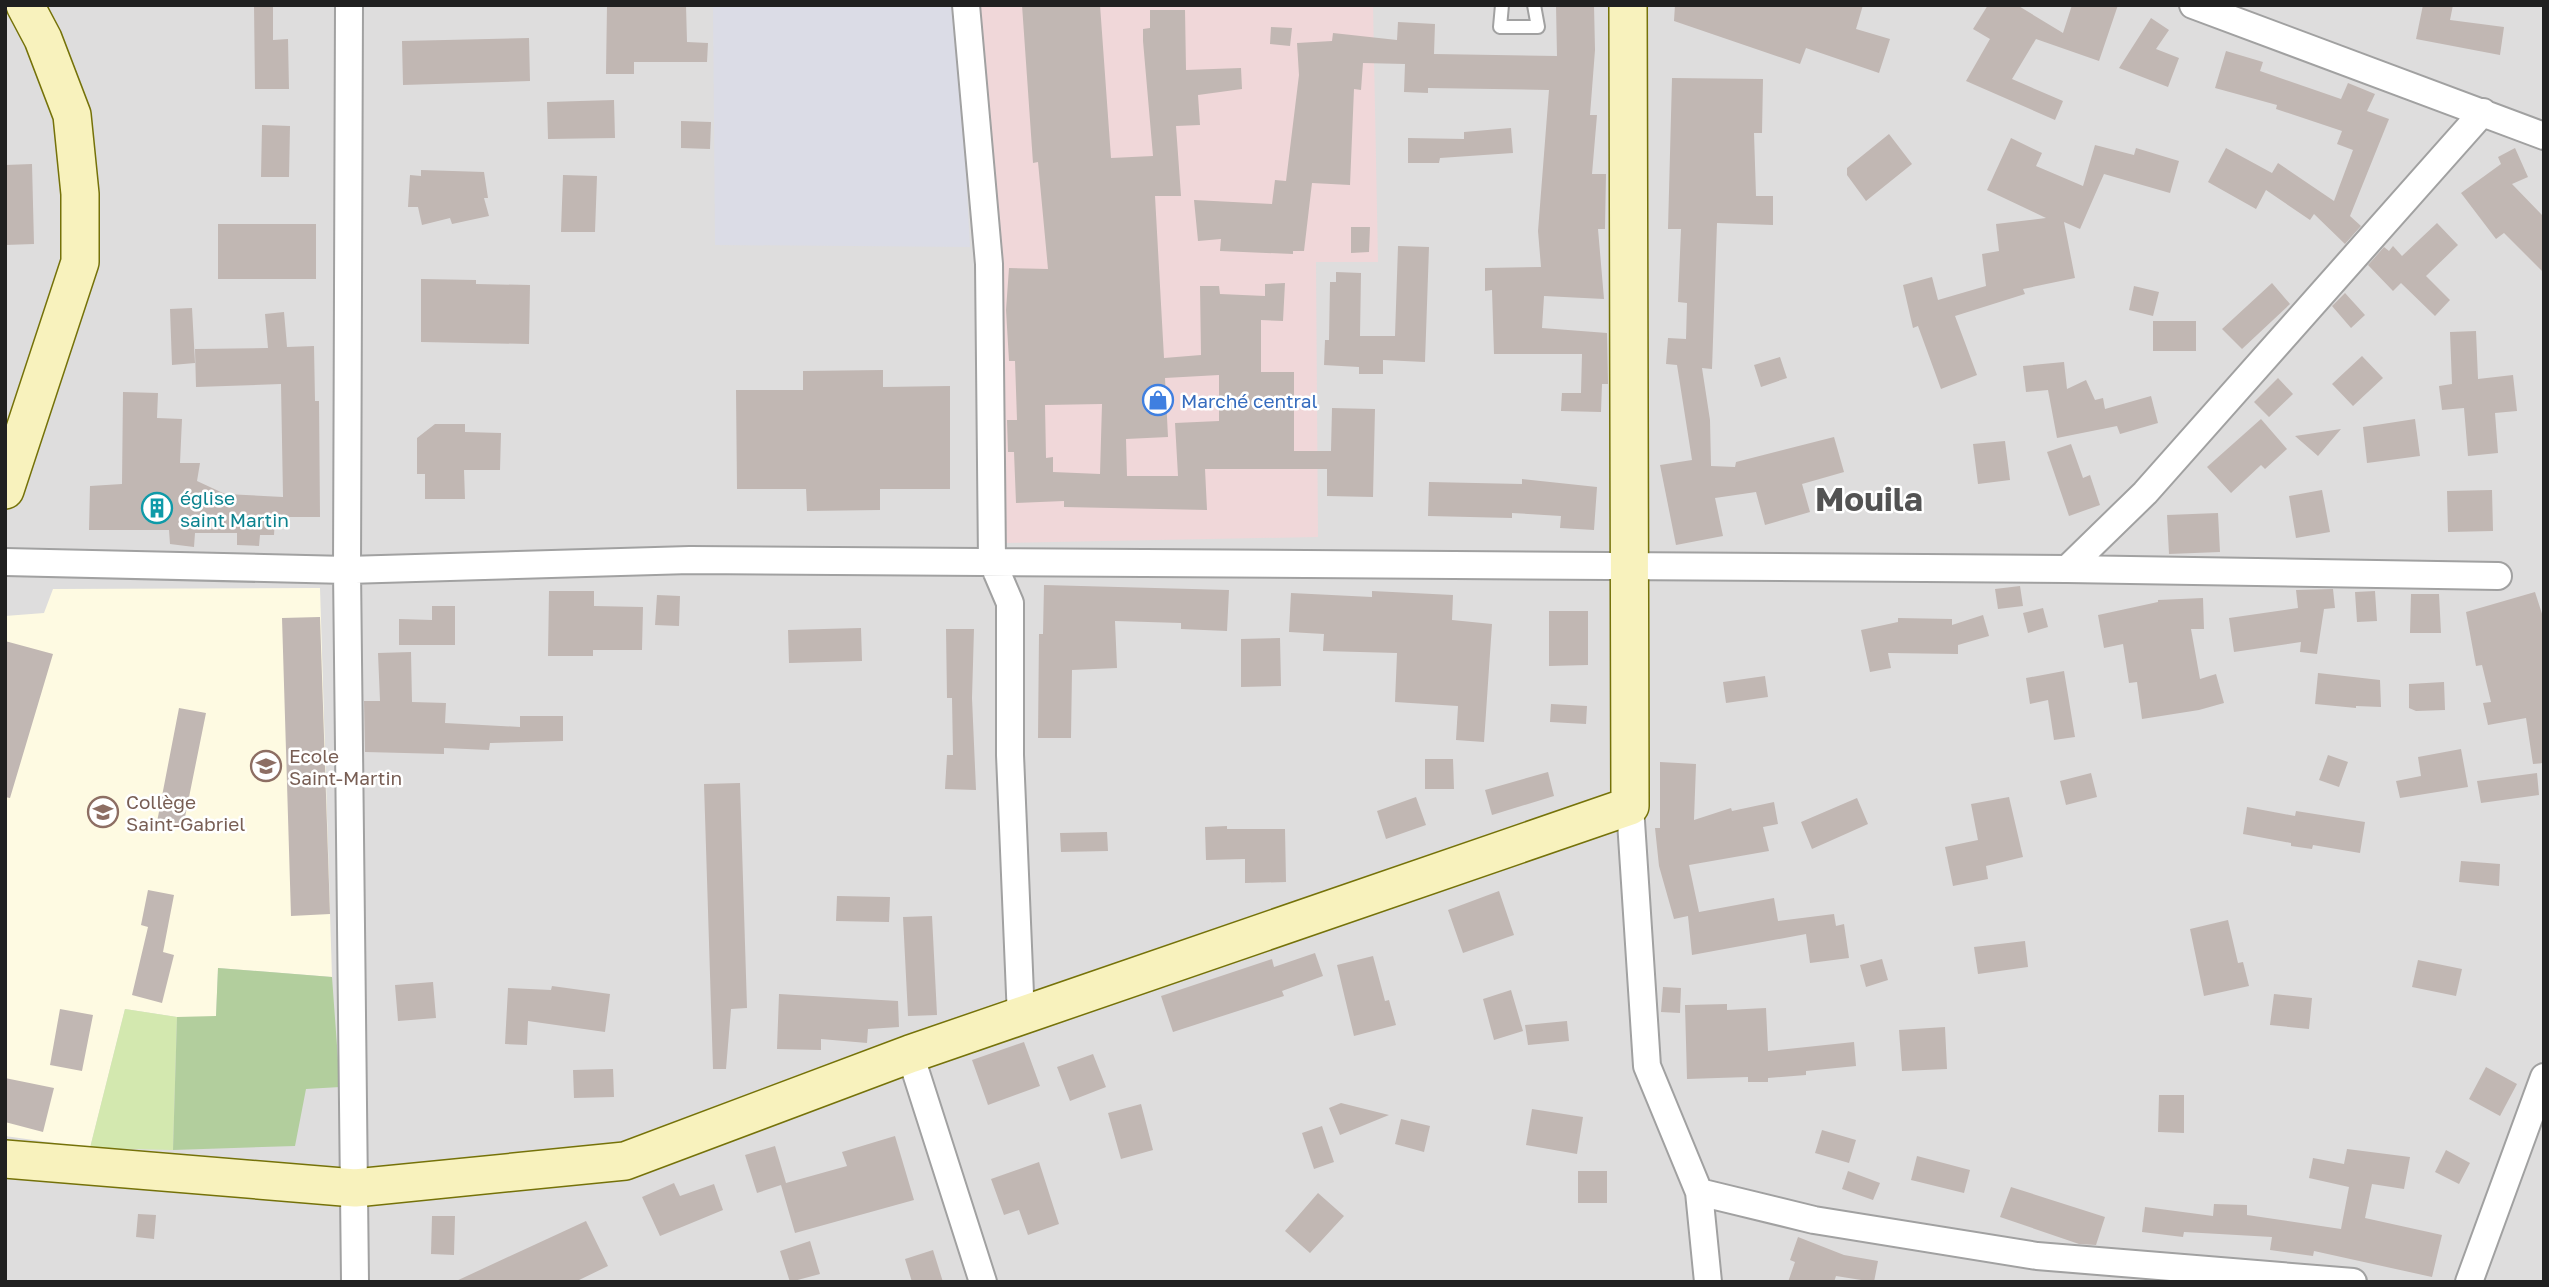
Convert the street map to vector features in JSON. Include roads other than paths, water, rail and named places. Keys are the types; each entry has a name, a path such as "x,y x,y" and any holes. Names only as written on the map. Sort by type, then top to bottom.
{"street":[{"path":"5,490 80,262 80,194 72,115 43,39 25,5"},
{"path":"349,5 347,570 355,1282"},
{"path":"967,5 989,264 992,561 1010,603 1010,755 1021,1018"},
{"path":"1628,5 1630,806 1647,1066 1699,1192 1708,1282"},
{"path":"2193,5 2544,136"},
{"path":"2067,569 2145,493 2483,112"},
{"path":"5,562 347,570 690,560 992,561 2067,569 2498,576"},
{"path":"5,1159 355,1188 625,1161 911,1054 1630,806"},
{"path":"911,1054 984,1282"},
{"path":"2469,1282 2544,1077"},
{"path":"1699,1192 1814,1220 2037,1256 2353,1282"}],"lane":[{"path":"1502,5 1500,27 1538,27 1534,5"}],"place":[{"name":"Marché central","path":"1158,400"},
{"name":"église saint Martin","path":"157,508"},
{"name":"Ecole Saint-Martin","path":"266,766"},
{"name":"Collège Saint-Gabriel","path":"103,812"}],"district":[{"name":"Mouila","path":"1869,498"}]}
